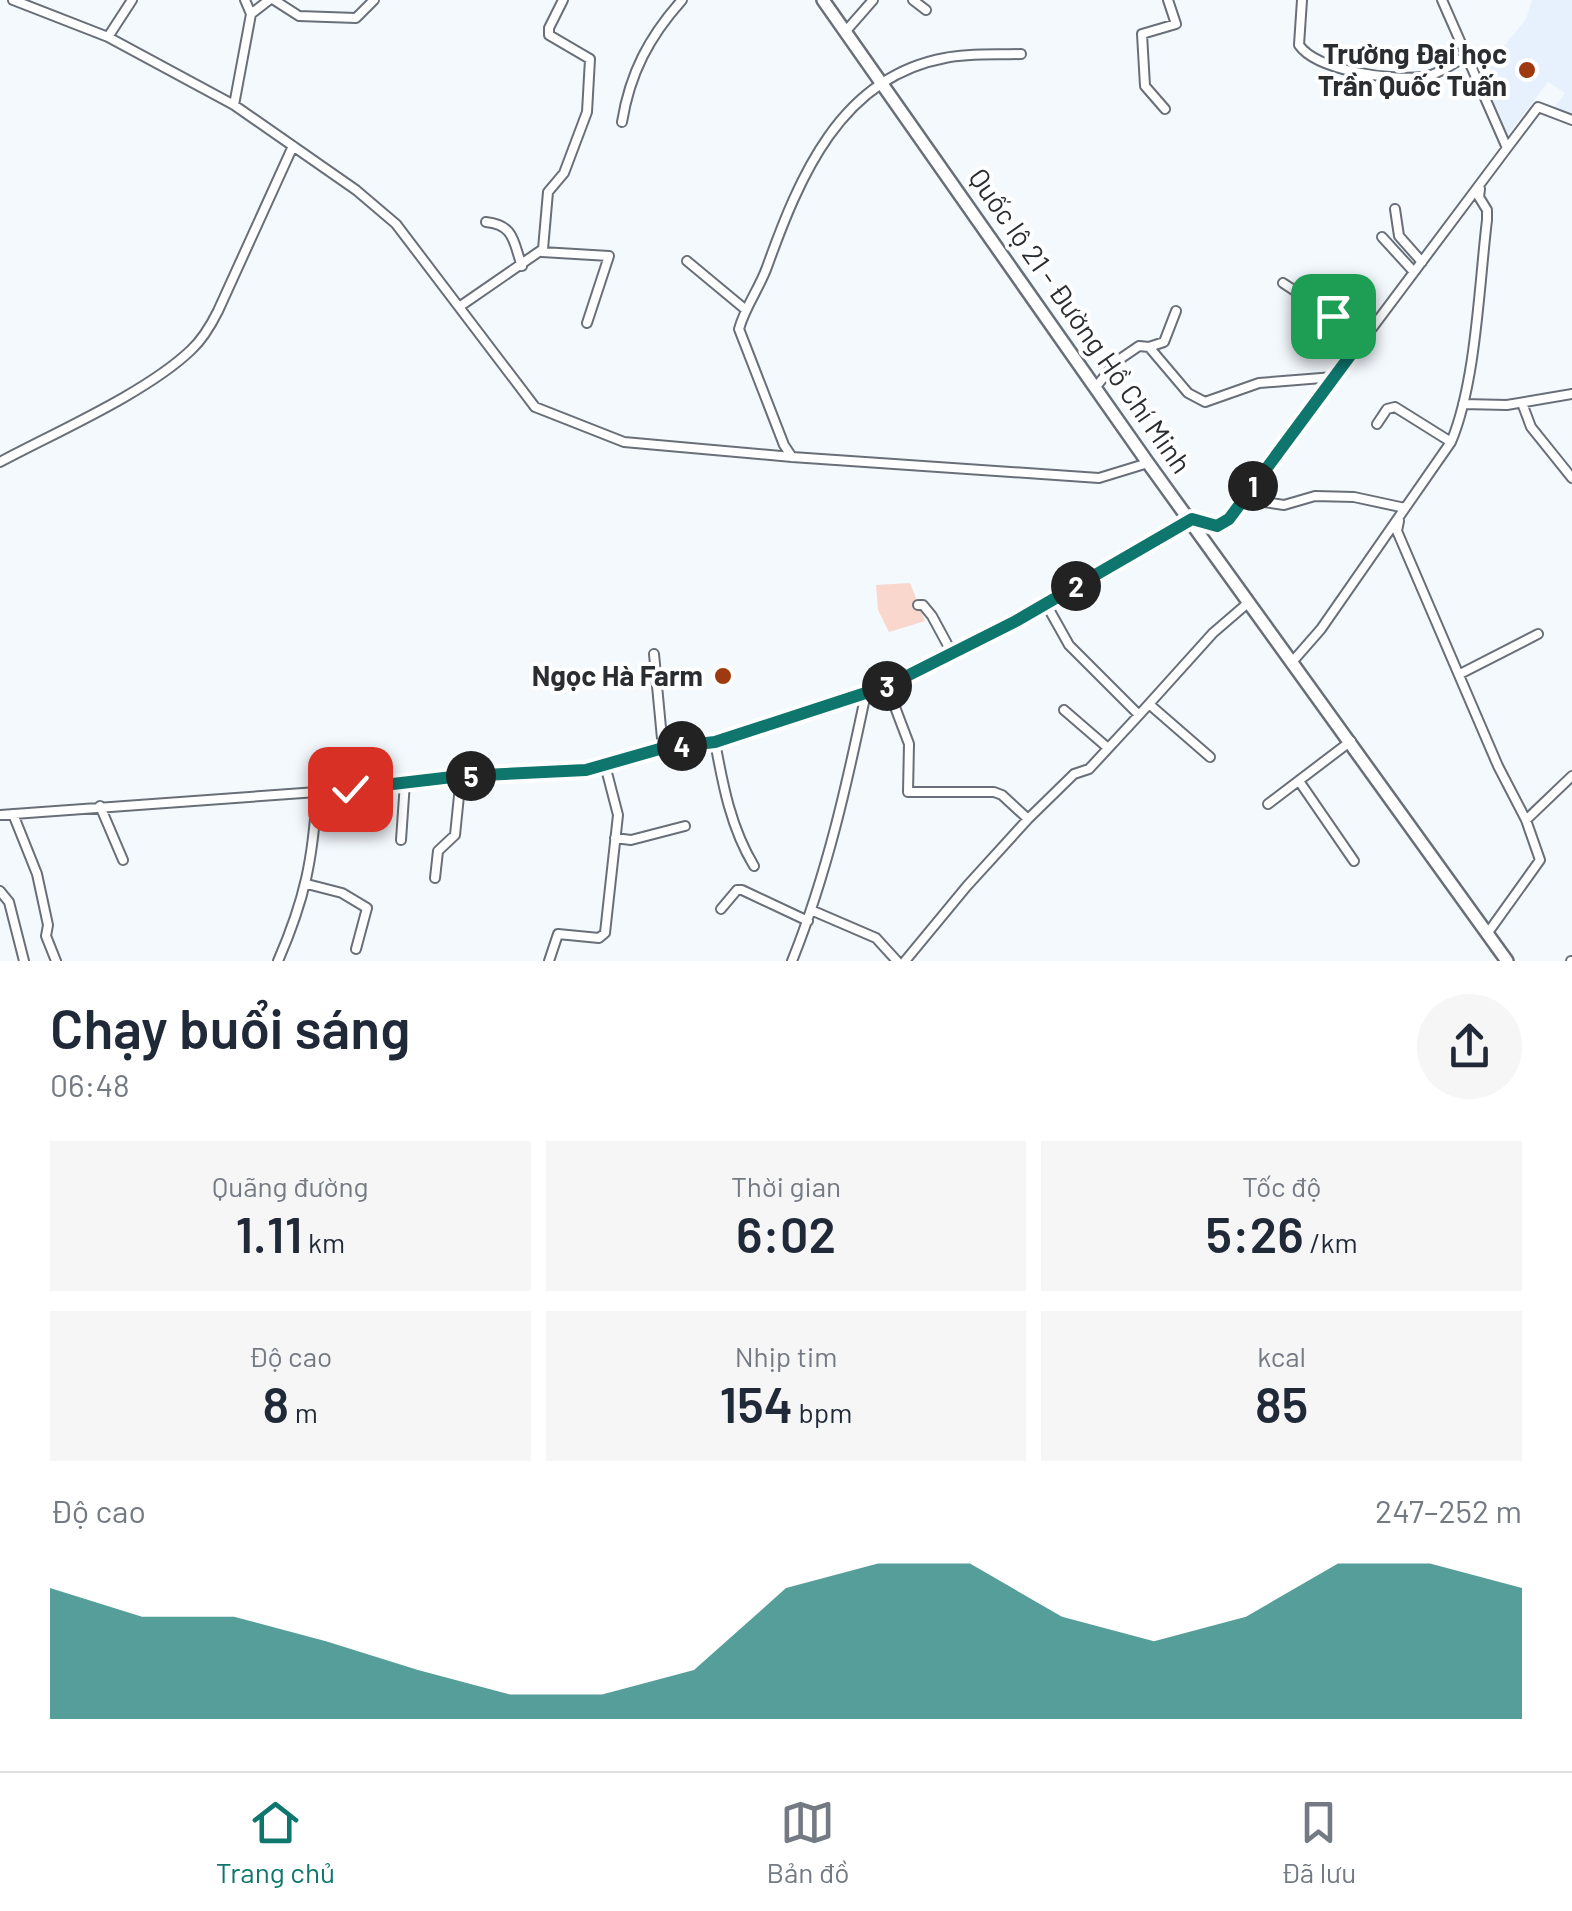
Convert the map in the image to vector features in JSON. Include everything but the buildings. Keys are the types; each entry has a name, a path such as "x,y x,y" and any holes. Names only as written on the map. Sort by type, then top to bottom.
{"highway":[{"name":"Quốc lộ 21 - Đường Hồ Chí Minh","path":"823,0 1148,463 1507,961"}],"street":[{"path":"13,0 108,37 234,105 356,190 396,224 535,407 624,442 1099,478 1148,463"},
{"path":"108,37 132,0"},
{"path":"234,105 251,14 246,0"},
{"path":"251,14 272,0 299,16 356,18 374,0"},
{"path":"542,252 548,192 564,173 588,106 590,59 549,34 563,0"},
{"path":"622,122 628,89 645,46 682,0"},
{"path":"845,32 873,0"},
{"path":"914,0 926,10"},
{"path":"1165,109 1146,86 1142,34 1176,24 1168,0"},
{"path":"1302,0 1299,45 1318,62 1359,70 1374,78 1424,77 1466,56"},
{"path":"1442,0 1507,148"},
{"path":"792,457 738,329 762,280 797,186 830,132 881,83 948,57 1021,54"},
{"path":"0,814 317,792 461,776 586,770 663,748 715,742 887,686 1046,604 1192,519 1217,526 1229,519 1538,108 1572,120"},
{"path":"0,462 144,384 191,350 209,329 293,146"},
{"path":"1292,661 1321,629 1451,442 1464,404 1486,220 1485,204 1478,197 1480,187"},
{"path":"1395,208 1399,236 1422,262"},
{"path":"486,222 508,228 522,266"},
{"path":"1382,237 1414,272"},
{"path":"460,307 542,252 609,256 587,323"},
{"path":"687,261 746,310"},
{"path":"1283,283 1322,307 1358,345"},
{"path":"1095,388 1124,354 1139,346 1149,348 1164,342 1176,311"},
{"path":"1149,348 1188,393 1204,402 1259,383 1334,377"},
{"path":"1464,404 1522,403 1572,394"},
{"path":"1522,403 1531,426 1572,478"},
{"path":"1377,424 1388,408 1395,407 1451,442"},
{"path":"1244,499 1284,505 1315,496 1354,496 1402,512"},
{"path":"1402,512 1397,531 1498,766 1526,820 1540,860 1487,935"},
{"path":"906,961 966,886 1028,818 1074,774 1088,770 1213,633 1249,602"},
{"path":"1046,604 1069,645 1139,715"},
{"path":"918,605 932,616 952,653"},
{"path":"1460,674 1538,634"},
{"path":"654,654 663,748"},
{"path":"887,686 908,744 908,792 994,792 1028,818"},
{"path":"792,961 812,910 848,789 866,693"},
{"path":"1149,704 1210,757"},
{"path":"1064,710 1108,748"},
{"path":"715,742 722,786 739,841 754,866"},
{"path":"1268,804 1350,742"},
{"path":"548,961 558,934 599,938 604,935 618,815 605,766"},
{"path":"435,878 438,851 455,835 461,776"},
{"path":"1526,820 1572,776"},
{"path":"1299,780 1354,861"},
{"path":"401,840 405,782"},
{"path":"278,961 296,922 307,884 317,792"},
{"path":"100,806 123,860"},
{"path":"13,814 37,874 48,924 46,936 56,961"},
{"path":"616,838 631,840 685,826"},
{"path":"307,884 342,893 367,908 356,949"},
{"path":"721,909 737,890 742,890 808,921"},
{"path":"0,891 8,902 24,961"},
{"path":"812,910 876,938 897,961"}],"shaded area":[{"name":"Trường Đại học Trần Quốc Tuấn","path":"1532,0 1572,0 1572,113 1554,108 1565,93 1548,82 1505,138 1479,59 1506,44 1526,19"},
{"path":"910,583 925,621 889,632 878,610 876,585"}],"place":[{"name":"Trường Đại học Trần Quốc Tuấn","path":"1527,70"},
{"name":"Ngọc Hà Farm","path":"723,676"}],"route":[{"path":"350,789 461,776 586,770 663,748 715,742 887,686 1016,621 1192,519 1217,526 1229,519 1358,345 1333,316"}]}
